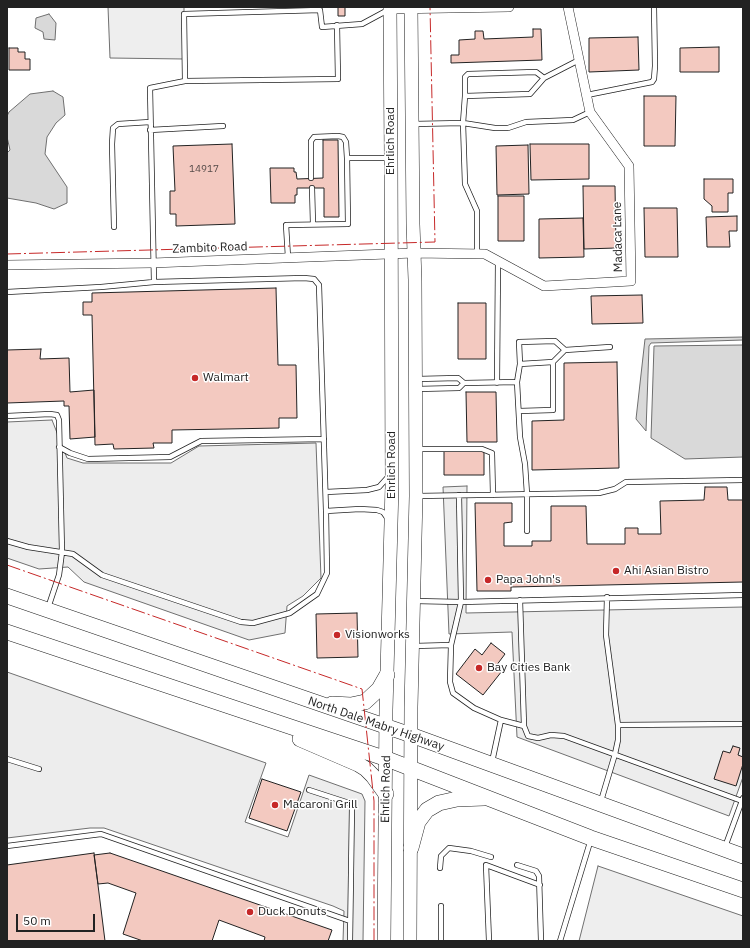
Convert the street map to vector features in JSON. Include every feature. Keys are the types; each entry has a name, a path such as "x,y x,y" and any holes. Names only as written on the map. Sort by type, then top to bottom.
{"main road":[{"name":"Ehrlich Road","path":"384,941 387,675 392,529 392,158 390,8"},
{"name":"Ehrlich Road","path":"410,8 416,384 416,496 411,735 410,941"},
{"name":"North Dale Mabry Highway","path":"7,596 411,735 743,856"},
{"path":"7,632 387,759 591,838 739,885"},
{"path":"318,704 351,704 365,702 379,689 387,675"},
{"path":"264,718 280,731 358,764 373,776 386,794"},
{"path":"410,848 418,822 427,810 439,803 457,799 490,798"}],"street":[{"path":"390,8 509,7"},
{"name":"Madaca Lane","path":"414,253 485,254 544,286 631,281 629,166 590,112 568,7"},
{"name":"Zambito Road","path":"7,265 152,263 414,253"}],"lane":[{"path":"587,95 652,82 654,79 655,66 654,7"},
{"path":"185,81 184,14 320,10 322,27 362,24 390,8"},
{"path":"154,282 152,263 150,88 185,81 338,79 338,25"},
{"path":"465,96 530,94 544,78 579,60"},
{"path":"477,254 478,211 465,184 463,123 465,77 468,74 536,72 544,78"},
{"path":"411,124 463,123 495,128 508,128 526,122 573,120 590,112"},
{"path":"114,227 113,128 118,124 150,122"},
{"path":"150,130 223,126"},
{"path":"288,257 286,225 348,224 347,158 346,142 343,137 314,138 311,141 312,178"},
{"path":"347,158 392,158"},
{"path":"312,188 313,224"},
{"path":"497,382 498,261"},
{"path":"7,292 101,287 154,282 314,279 319,285 326,492 327,573 317,594 290,613 253,624 241,622 102,575 78,557 62,552 28,547 7,541"},
{"path":"527,531 525,464 520,437 518,411 517,382 520,364 519,342 555,341 565,350"},
{"path":"520,364 553,362 565,350 610,347"},
{"path":"518,411 553,410 553,362"},
{"path":"416,384 458,378 464,383 517,382"},
{"path":"416,384 459,388 464,383"},
{"path":"7,416 50,414 56,415 59,420 62,552 59,575 48,610"},
{"path":"59,447 70,453 88,459 170,457 201,441 324,439"},
{"path":"416,449 482,449 492,453 493,495"},
{"path":"326,492 367,490 379,487 389,476 392,468"},
{"path":"416,496 599,493 615,489 626,482 743,480"},
{"path":"459,495 461,602 451,645 450,682 453,693 474,708 501,720 524,726"},
{"path":"326,511 360,509 377,510 383,512 387,516 392,529"},
{"path":"414,602 743,595"},
{"path":"600,804 618,740 618,725 606,635 607,598"},
{"path":"520,600 524,726 528,736 538,738 551,735 564,736 742,799 741,813 724,850"},
{"path":"412,646 451,645"},
{"path":"491,765 501,720"},
{"path":"618,725 743,724"},
{"path":"7,758 39,769"},
{"path":"309,790 349,803 352,806 350,941"},
{"path":"7,846 101,834 350,921"},
{"path":"560,941 591,838"},
{"path":"440,868 441,856 449,848 471,851 490,857"},
{"path":"488,941 486,865 540,884"},
{"path":"516,865 536,871 539,876 540,941"},
{"path":"440,906 441,941"}],"shaded area":[{"path":"108,7 184,7 184,59 110,58"},
{"path":"49,14 56,23 55,40 44,39 43,32 35,28 36,18"},
{"path":"53,91 63,97 65,115 56,123 47,137 45,154 67,187 67,203 54,209 36,203 7,198 7,153 10,150 7,137 7,116 9,112 30,94"},
{"path":"743,337 743,340 651,343 649,346 646,431 636,419 645,339"},
{"path":"743,345 743,457 685,459 651,438 654,346"},
{"path":"52,420 67,458 83,463 171,463 199,446 316,443 321,578 303,596 287,606 285,633 249,640 84,582 68,567 39,569 7,558 7,422"},
{"path":"467,486 466,613 743,607 743,777 729,816 517,737 512,632 449,634 443,487"},
{"path":"7,672 266,763 245,822 288,837 309,775 362,794 365,801 363,941 343,941 344,911 333,906 104,828 90,828 7,838"},
{"path":"598,866 743,916 743,941 579,941"}],"building":[{"path":"338,7 345,7 345,16 338,16"},
{"path":"533,29 541,29 542,60 451,63 451,55 459,55 459,40 475,39 475,31 483,31 484,39 533,37"},
{"path":"638,37 639,70 589,72 589,38"},
{"path":"719,47 719,72 680,72 680,48"},
{"path":"9,48 18,48 18,52 25,52 25,59 30,59 30,70 9,70"},
{"path":"644,96 676,96 675,146 644,146"},
{"path":"323,140 338,140 339,217 324,217 324,188 297,188 295,203 271,203 270,168 294,168 297,179 323,178"},
{"path":"232,144 235,224 176,226 176,214 170,214 170,191 175,191 173,146"},
{"path":"530,144 589,144 589,179 531,180"},
{"path":"528,145 529,194 497,195 496,146"},
{"path":"704,179 733,179 733,193 728,193 728,212 712,212 712,206 704,199"},
{"path":"583,186 615,186 616,248 584,249"},
{"path":"498,196 524,196 524,241 498,241"},
{"path":"644,208 677,208 678,257 645,257"},
{"path":"737,216 737,231 729,231 730,247 707,247 706,217"},
{"path":"583,218 584,257 539,258 539,219"},
{"name":"Walmart","path":"276,288 278,365 296,365 297,418 279,418 279,428 172,430 172,443 153,443 154,448 114,449 113,444 95,445 92,315 83,315 83,302 92,302 92,293"},
{"path":"642,295 643,323 592,324 591,296"},
{"path":"458,303 486,303 486,359 458,359"},
{"path":"41,349 40,359 69,358 70,392 94,390 95,437 70,439 69,406 64,406 64,401 7,403 7,350"},
{"path":"617,362 619,468 532,470 532,421 564,420 564,363"},
{"path":"466,392 496,392 497,442 467,442"},
{"path":"444,451 484,451 484,475 444,475"},
{"path":"705,487 727,487 728,500 743,500 743,582 511,587 511,591 477,591 475,503 512,503 512,522 504,523 504,546 532,546 532,541 551,541 551,506 586,506 587,544 625,544 625,528 638,528 638,534 661,534 660,501 704,500"},
{"name":"Visionworks","path":"357,613 358,657 317,658 316,614"},
{"name":"Bay Cities Bank","path":"491,643 505,654 496,666 502,671 483,695 456,674 475,649 482,655"},
{"path":"733,746 740,748 738,755 743,757 743,764 736,786 714,779 723,751 730,753"},
{"name":"Macaroni Grill","path":"262,779 301,792 287,831 249,818"},
{"path":"94,853 105,941 7,941 7,865"},
{"path":"110,853 332,930 328,941 264,941 265,937 219,920 212,941 143,941 123,934 136,893 108,883 98,884 94,855"}],"power":[{"path":"7,254 435,242 430,7"},
{"path":"7,565 362,689 374,801 374,941"}],"place":[{"name":"Walmart","path":"195,378"},
{"name":"Ahi Asian Bistro","path":"616,571"},
{"name":"Papa John's","path":"488,580"},
{"name":"Visionworks","path":"337,635"},
{"name":"Bay Cities Bank","path":"479,668"},
{"name":"Macaroni Grill","path":"275,805"},
{"name":"Duck Donuts","path":"250,912"}]}
